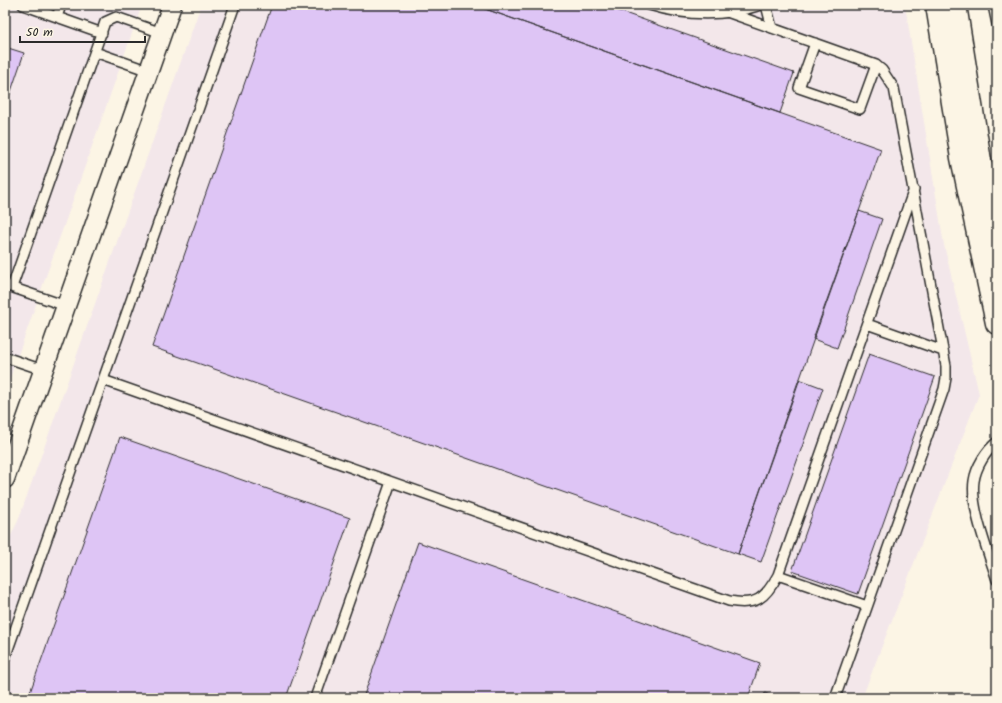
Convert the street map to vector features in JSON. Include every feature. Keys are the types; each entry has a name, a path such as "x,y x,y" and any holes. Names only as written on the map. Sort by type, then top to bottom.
{"main road":[{"path":"937,5 962,158 997,323"},
{"path":"955,5 979,155 997,245"}],"street":[{"path":"5,479 172,5"}],"lane":[{"path":"23,5 102,33"},
{"path":"57,17 61,5"},
{"path":"5,658 235,5"},
{"path":"649,5 684,12 727,12 760,5"},
{"path":"766,5 772,28"},
{"path":"993,5 997,24"},
{"path":"727,12 876,65 882,70 896,94 943,351 946,378 944,389 835,698"},
{"path":"66,306 8,286 106,22 116,17 162,33"},
{"path":"815,43 799,88 860,110 876,65"},
{"path":"95,52 149,71"},
{"path":"103,380 729,601 742,603 758,601 770,589 778,575 914,189"},
{"path":"866,324 943,351"},
{"path":"5,357 43,370"},
{"path":"997,442 981,461 974,481 974,502 997,580"},
{"path":"315,698 391,482"},
{"path":"778,575 867,606"}],"shaded area":[{"path":"5,5 142,5 5,392"},
{"path":"201,5 905,5 944,245 979,394 862,698 5,698 5,547 18,521"}],"building":[{"path":"272,5 474,5 881,149 738,554 152,347"},
{"path":"474,5 602,5 794,73 780,113"},
{"path":"5,47 24,53 5,109"},
{"path":"859,211 882,219 837,348 813,339"},
{"path":"869,354 935,377 858,594 792,571"},
{"path":"799,379 823,388 761,562 738,554"},
{"path":"120,437 350,518 286,698 28,698"},
{"path":"418,542 760,663 748,698 363,698"},
{"path":"765,693 778,698 763,698"}]}
